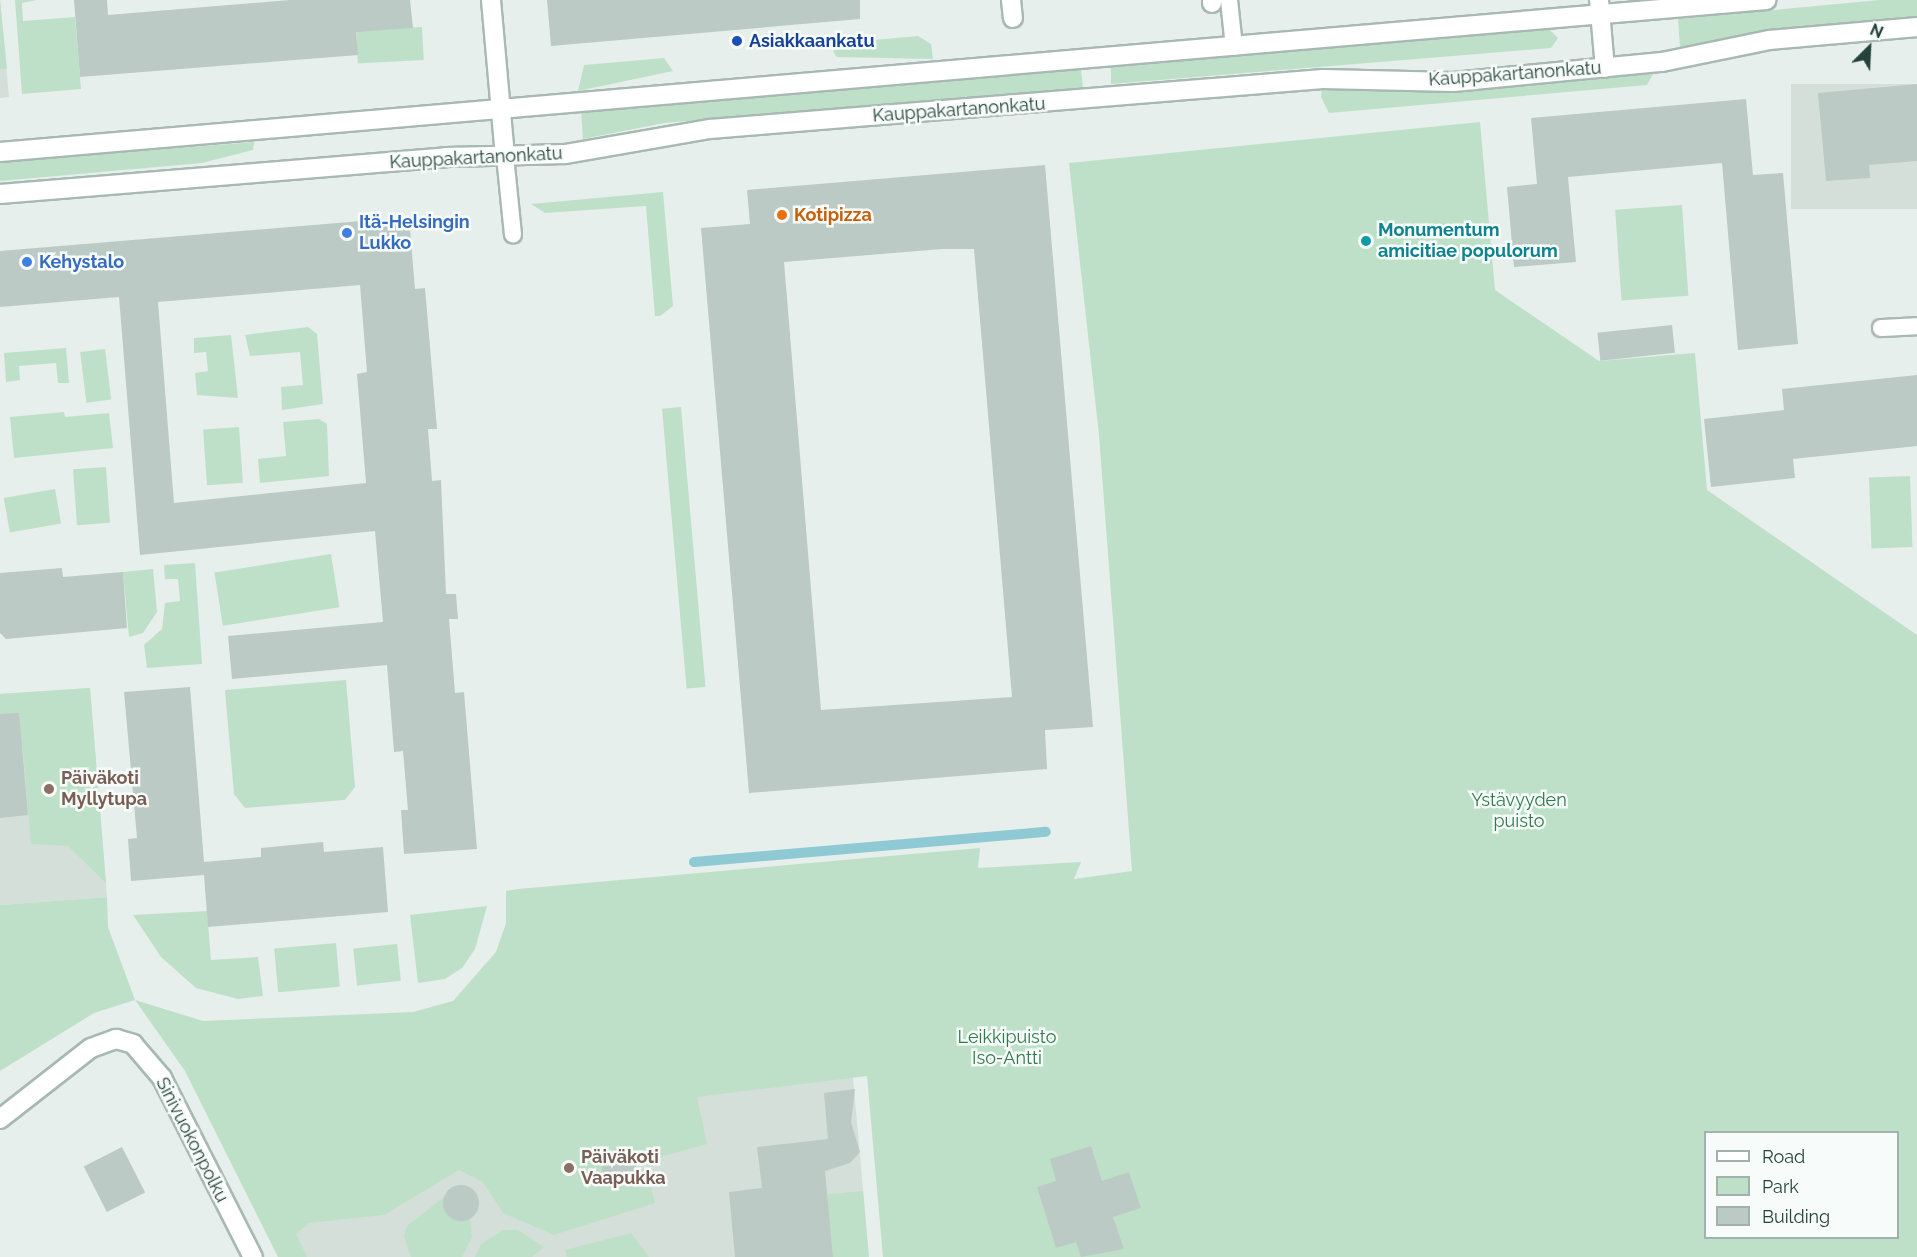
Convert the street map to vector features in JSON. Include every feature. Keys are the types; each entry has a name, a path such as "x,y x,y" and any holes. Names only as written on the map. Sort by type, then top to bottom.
{"main road":[{"path":"491,0 505,156"},
{"path":"0,152 1234,47 1600,8 1766,0"},
{"path":"1600,8 1605,68"},
{"name":"Kauppakartanonkatu","path":"0,194 619,148 710,129 1323,79 1453,82 1701,57 1770,40 1917,27"},
{"name":"Sinivuokonpolku","path":"0,1119 78,1056 116,1039 142,1051 162,1078 253,1257"}],"lane":[{"path":"1218,1 1234,47"},
{"path":"505,156 513,235"},
{"path":"1881,328 1917,326"}],"shaded area":[{"path":"0,0 9,97 0,98"},
{"path":"1791,84 1917,84 1917,209 1791,209"},
{"name":"Päiväkoti Myllytupa","path":"90,688 107,897 0,905 0,694"},
{"name":"Päiväkoti Vaapukka","path":"853,1077 869,1257 278,1257 269,1169 543,1113"}],"green space":[{"path":"0,0 7,69 0,69"},
{"path":"15,0 37,0 22,3 23,21 75,17 81,89 22,94"},
{"path":"1880,0 1917,0 1917,17 1767,30 1680,47 1678,19"},
{"path":"422,27 424,60 358,63 356,30"},
{"path":"1549,29 1558,38 1551,48 1111,84 1111,67"},
{"path":"918,36 931,44 933,59 837,57 833,52 840,43"},
{"path":"664,58 673,71 578,91 584,65"},
{"path":"1081,69 1083,88 664,123 583,139 581,111"},
{"path":"1653,74 1647,85 1329,113 1321,97 1322,87 1411,92"},
{"name":"Ystävyyden puisto","path":"1480,122 1495,290 1599,361 1695,353 1707,490 1917,635 1917,1257 883,1257 867,1076 697,1097 707,1144 635,1164 621,1148 603,1157 602,1166 615,1183 646,1168 655,1203 554,1235 503,1213 483,1182 459,1170 384,1215 309,1223 296,1234 307,1257 278,1257 185,1071 135,1000 203,1021 413,1012 453,1001 496,952 506,923 506,891 518,889 980,848 978,868 1081,862 1074,879 1132,871 1099,435 1069,163"},
{"path":"254,142 253,150 202,163 0,181 0,162"},
{"path":"663,192 673,306 660,316 655,316 646,206 545,213 531,204"},
{"path":"1682,205 1688,296 1622,300 1615,210"},
{"path":"308,327 317,334 323,404 282,410 281,387 303,385 300,352 250,356 245,335"},
{"path":"231,335 238,398 197,395 195,373 208,371 206,352 194,353 194,338"},
{"path":"66,348 69,383 58,383 56,363 19,366 20,380 6,382 4,353"},
{"path":"105,349 111,400 86,403 80,352"},
{"path":"681,407 705,687 687,689 662,409"},
{"path":"64,412 65,417 109,413 113,448 14,458 10,417"},
{"path":"319,419 327,424 329,476 260,483 258,459 286,456 283,422"},
{"path":"239,427 243,483 207,485 203,430"},
{"path":"106,467 110,523 77,525 73,469"},
{"path":"1910,476 1912,547 1872,548 1869,477"},
{"path":"55,489 61,523 10,532 4,498"},
{"path":"331,554 339,607 223,626 214,572"},
{"path":"195,563 202,664 147,668 144,645 162,629 165,603 180,601 178,579 165,579 164,565"},
{"path":"153,569 157,612 143,633 129,637 123,572"},
{"path":"346,680 355,787 345,800 245,808 234,794 225,690"},
{"name":"Päiväkoti Myllytupa","path":"90,688 106,883 68,846 31,844 23,751 0,753 0,694"},
{"path":"107,897 108,927 135,1000 94,1013 0,1071 0,905"},
{"path":"487,906 475,949 462,968 445,979 418,983 410,915"},
{"path":"207,911 211,960 258,957 263,996 238,999 196,988 161,957 133,915"},
{"path":"336,943 340,987 278,992 274,948"},
{"path":"397,944 401,981 357,985 353,949"},
{"path":"863,1191 869,1257 833,1257 827,1194"},
{"path":"444,1197 450,1217 470,1218 472,1237 462,1257 411,1257 404,1237 407,1226"},
{"path":"503,1230 518,1230 544,1247 532,1257 475,1257 481,1244"},
{"path":"631,1233 649,1257 567,1257 565,1250"}],"building":[{"path":"74,0 107,0 108,15 290,0 410,0 413,28 356,32 358,55 80,77"},
{"path":"547,0 860,0 860,19 551,46"},
{"path":"1917,84 1917,161 1869,165 1870,178 1826,181 1818,93"},
{"path":"1746,99 1753,175 1783,173 1798,344 1738,350 1722,163 1568,177 1576,262 1514,267 1507,187 1537,184 1531,118"},
{"path":"1045,165 1093,727 1045,730 1047,769 749,793 701,228 750,224 747,190","holes":["942,249 974,249 1012,697 821,710 784,262"]},
{"path":"409,217 415,289 425,288 437,429 428,429 432,481 441,480 446,594 456,594 458,619 449,619 455,693 464,692 477,849 404,854 401,810 408,810 403,751 394,752 387,665 232,679 228,636 383,622 375,531 140,555 119,297 0,307 0,251","holes":["360,285 367,372 357,374 366,483 174,503 158,302"]},
{"path":"1672,325 1675,353 1600,361 1597,333"},
{"path":"1917,375 1917,446 1793,459 1795,478 1711,487 1704,419 1784,410 1782,389"},
{"path":"62,568 63,577 123,572 127,628 6,639 0,633 0,573"},
{"path":"190,687 204,862 261,857 261,848 323,842 324,852 383,847 388,912 208,927 204,875 131,881 128,839 137,838 124,692"},
{"path":"19,713 28,815 0,818 0,714"},
{"path":"855,1089 851,1122 860,1152 850,1163 825,1171 833,1257 735,1257 729,1192 762,1188 757,1147 828,1139 824,1093"},
{"path":"1091,1146 1102,1181 1129,1172 1141,1208 1113,1217 1124,1249 1081,1257 1076,1242 1056,1248 1037,1187 1056,1181 1050,1159"},
{"path":"122,1147 145,1192 107,1212 84,1167"},
{"path":"619,1149 631,1154 636,1166 631,1178 619,1183 607,1178 602,1166 607,1154"},
{"path":"461,1185 474,1190 479,1203 474,1216 461,1221 448,1216 443,1203 448,1190"}],"waterway":[{"path":"694,862 1046,832"}],"place":[{"name":"Asiakkaankatu","path":"737,41"},
{"name":"Kotipizza","path":"782,215"},
{"name":"Itä-Helsingin Lukko","path":"347,233"},
{"name":"Monumentum amicitiae populorum","path":"1366,241"},
{"name":"Kehystalo","path":"27,262"},
{"name":"Päiväkoti Myllytupa","path":"49,789"},
{"name":"Päiväkoti Vaapukka","path":"569,1168"}],"park label":[{"name":"Leikkipuisto Iso-Antti","path":"1007,1048"}]}
